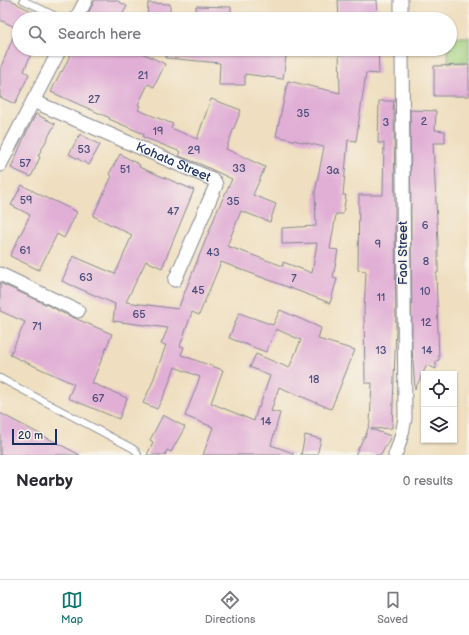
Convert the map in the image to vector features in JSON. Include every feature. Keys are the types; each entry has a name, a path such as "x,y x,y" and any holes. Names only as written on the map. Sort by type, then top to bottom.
{"street":[{"path":"80,12 86,0"},
{"path":"401,0 401,12"},
{"path":"0,165 56,56"},
{"name":"Faol Street","path":"395,455 403,432 405,418 402,56"},
{"name":"Kohata Street","path":"33,101 212,179 215,182 216,185 175,280"},
{"path":"0,274 78,311"}],"lane":[{"path":"23,0 48,12"},
{"path":"0,378 132,448 138,455"}],"green space":[{"path":"457,37 469,37 469,62 448,63 448,56 457,56"}],"building":[{"path":"0,0 10,0 34,12 12,12 12,26 0,20"},
{"path":"95,0 116,0 127,6 124,12 89,12"},
{"path":"338,0 377,0 378,12 339,12"},
{"path":"148,3 170,4 170,12 147,12"},
{"path":"196,6 231,7 231,12 196,12"},
{"path":"12,40 12,56 30,56 24,71 29,74 15,104 0,97 0,69"},
{"path":"70,56 148,56 165,64 154,87 148,84 138,105 140,106 138,110 173,124 171,128 197,139 211,99 241,110 226,149 265,167 253,195 276,204 270,222 241,211 227,246 283,266 283,262 312,273 317,243 282,244 282,228 316,226 315,192 324,147 276,136 288,81 340,93 339,56 378,56 379,74 366,73 356,141 348,140 343,195 346,195 343,214 336,214 330,249 338,250 333,278 337,279 330,303 221,262 199,315 192,312 180,346 184,347 181,355 223,370 211,403 254,421 270,376 250,367 256,354 289,368 301,340 276,329 266,352 229,338 239,313 273,325 280,310 321,328 318,339 355,350 331,409 279,387 271,411 280,413 271,445 293,453 293,455 203,455 213,427 185,416 200,377 175,367 157,409 143,403 166,345 161,344 168,328 113,321 115,304 62,281 73,256 115,274 121,261 132,235 93,216 112,176 109,174 120,154 140,165 139,167 194,190 162,268 146,261 126,302 178,309 218,209 232,179 179,156 181,152 143,137 144,134 51,92 61,71 62,72"},
{"path":"166,56 286,56 283,79 245,74 245,85 219,85 220,63 166,58"},
{"path":"469,65 469,96 434,96 434,66"},
{"path":"379,101 394,101 396,330 392,428 371,429 391,436 381,455 355,455 365,437 370,423 372,383 365,383 364,310 366,271 358,270 359,195 383,195 384,143 378,143"},
{"path":"410,110 436,111 435,130 445,131 445,143 433,143 438,242 438,273 436,273 439,360 436,361 436,369 427,365 424,371 421,371 421,377 415,389 412,348"},
{"path":"36,114 55,124 38,156 40,157 31,177 11,168"},
{"path":"80,134 100,145 89,165 69,154"},
{"path":"22,185 77,212 64,238 57,234 39,270 10,256 30,215 11,205"},
{"path":"0,283 58,311 112,334 92,383 127,398 119,419 68,398 74,384 10,355 25,322 0,311"},
{"path":"0,413 13,420 80,455 0,455"},
{"path":"163,415 185,427 171,452 167,450 165,455 147,455 153,442 150,440"},
{"path":"305,435 321,439 317,455 301,455"}]}
